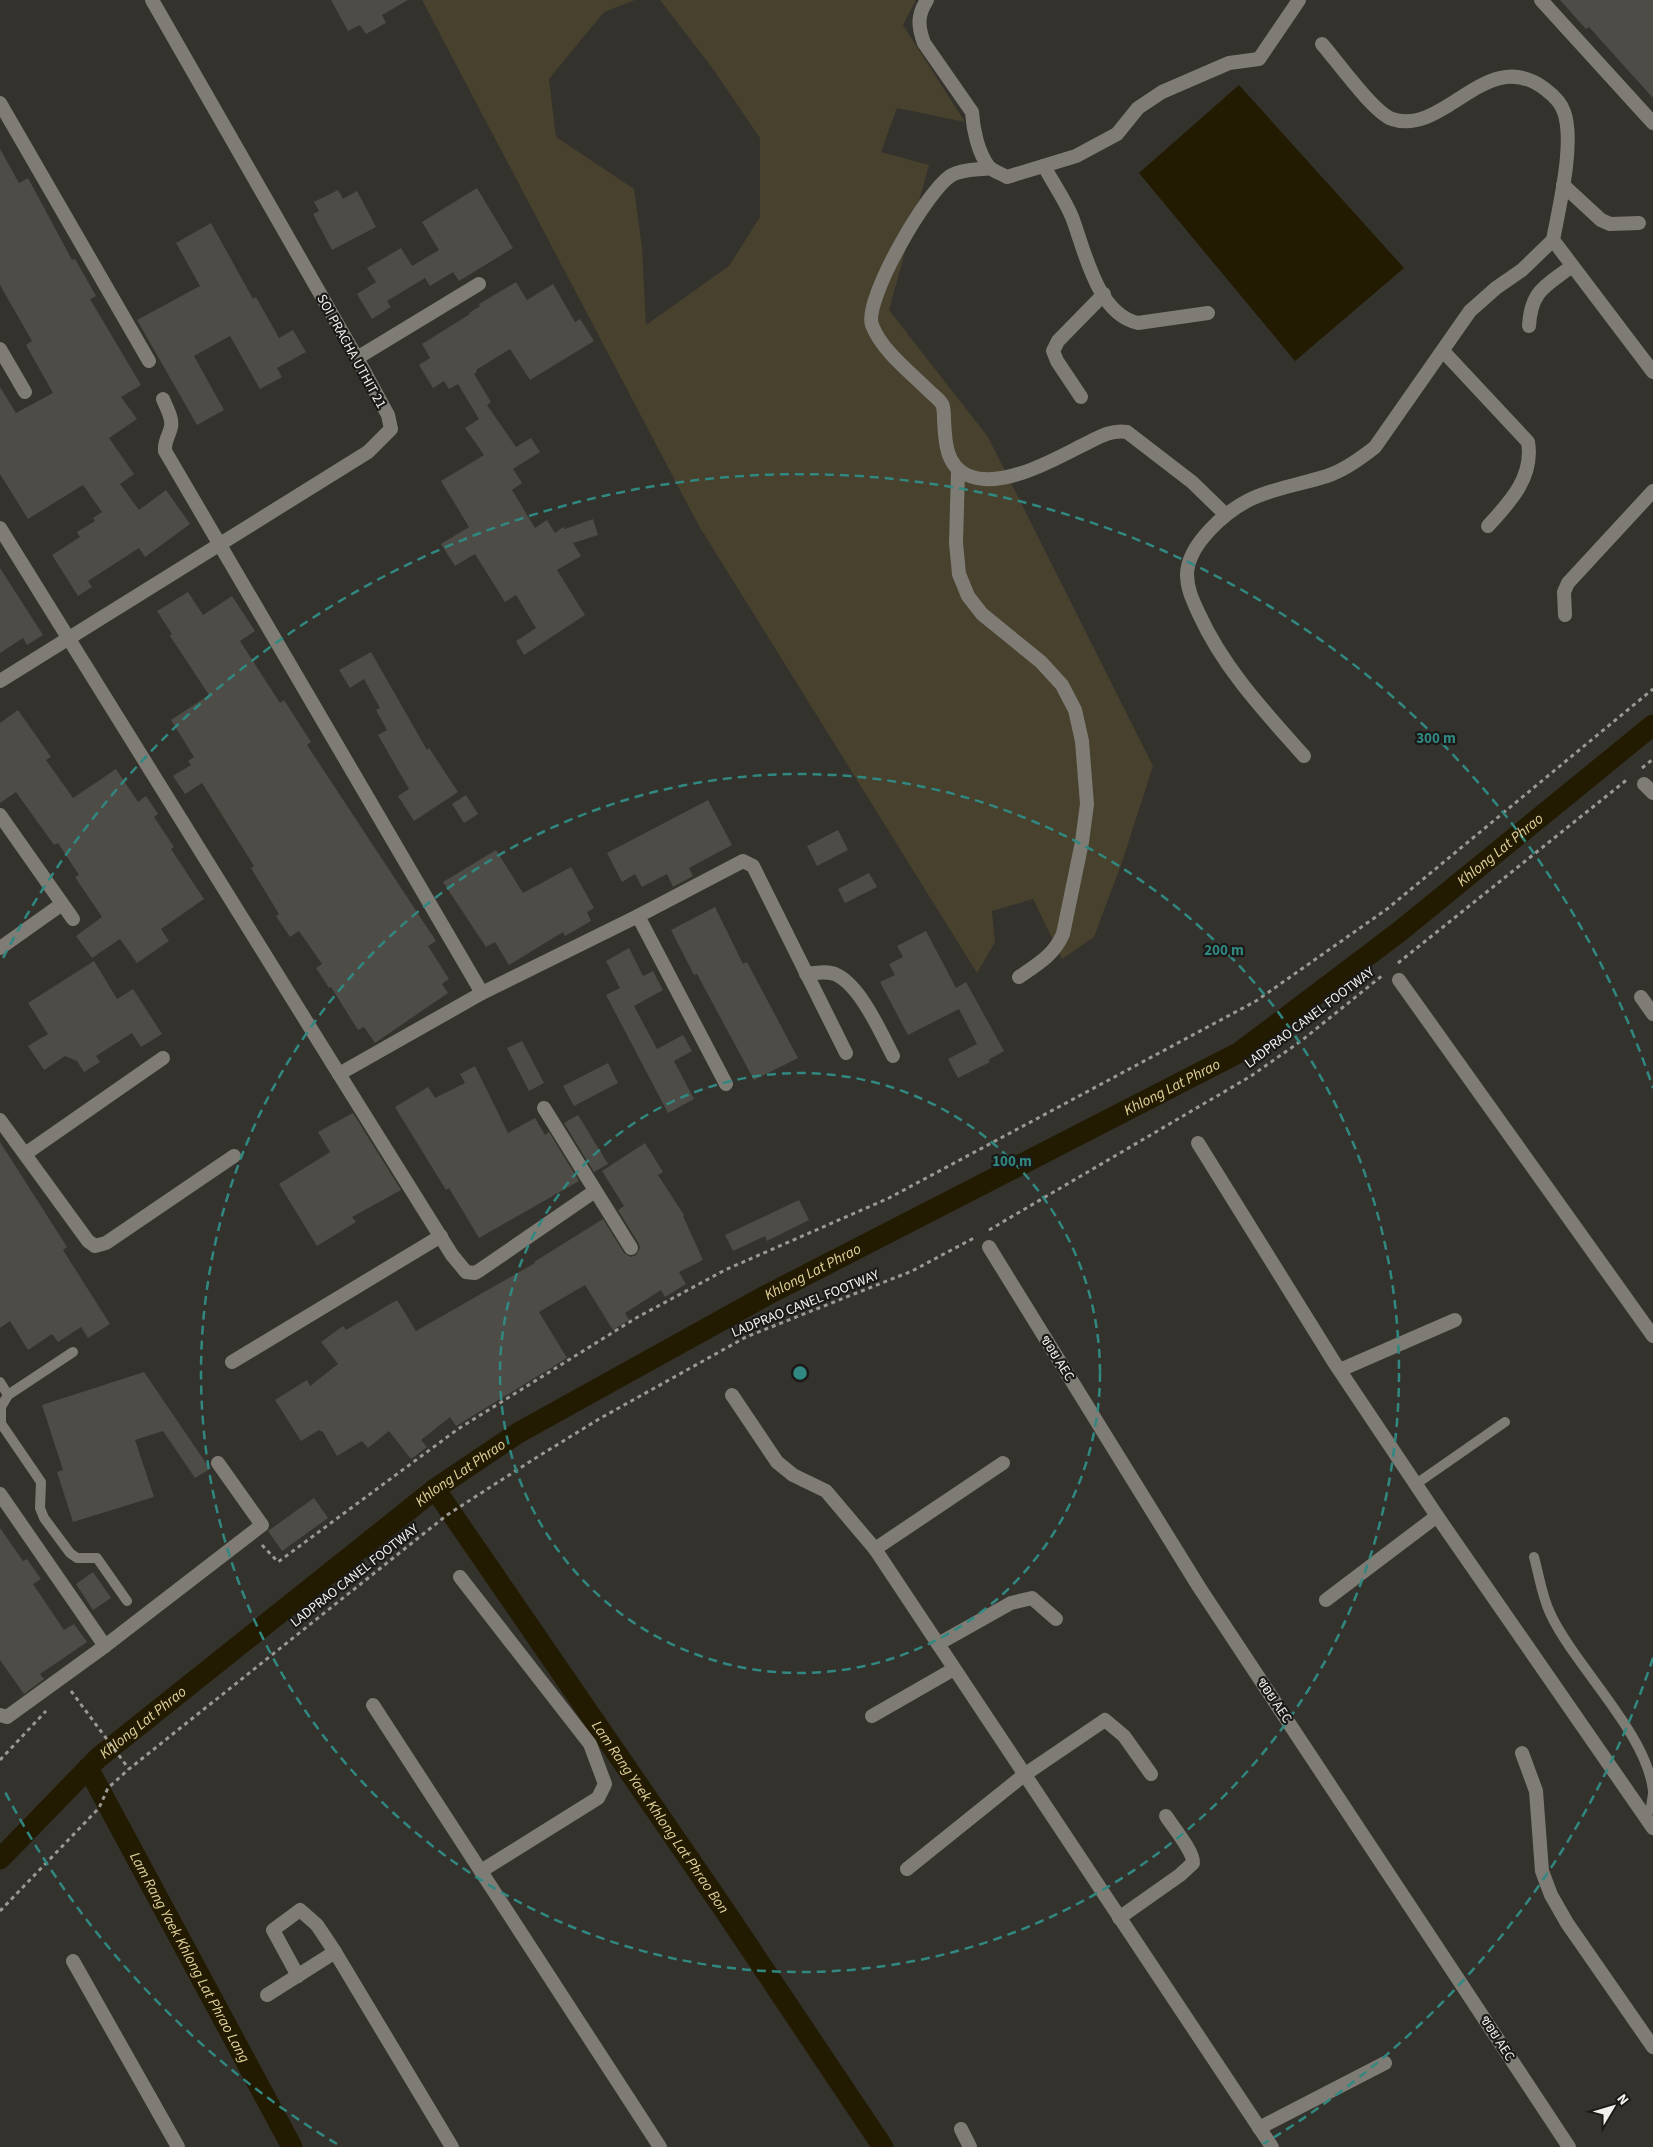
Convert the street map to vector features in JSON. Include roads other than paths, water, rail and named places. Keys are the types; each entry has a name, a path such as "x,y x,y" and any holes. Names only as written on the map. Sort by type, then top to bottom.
{"street":[{"name":"SOI PRACHA UTHIT 21","path":"0,681 222,545 368,452 391,429 388,414 357,358 152,0"},
{"path":"927,0 919,12 919,31 924,43 972,112 973,125 980,147 990,168 1007,177 1076,156 1117,134 1138,108 1162,92 1229,63 1259,59 1299,0"},
{"path":"1541,0 1653,123"},
{"path":"1304,756 1250,694 1221,656 1188,591 1187,573 1192,556 1213,525 1225,514 1251,499 1328,475 1356,463 1375,447 1444,351 1470,311 1496,288 1522,270 1553,240 1563,184 1568,138 1565,112 1556,97 1538,84 1514,77 1500,78 1483,83 1425,118 1404,121 1391,118 1375,106 1322,44"},
{"path":"0,103 149,361"},
{"path":"1044,166 1072,217 1083,253 1104,294 1118,315 1127,321 1138,323 1208,312"},
{"path":"990,168 952,175 930,198 906,232 877,289 871,323 881,343 943,405 946,445 949,457 958,470 969,476 986,478 1014,476 1118,430 1127,432 1192,482 1225,514"},
{"path":"1563,184 1601,220 1610,224 1639,223"},
{"path":"1553,240 1653,372"},
{"path":"1529,326 1533,300 1541,290 1572,266"},
{"path":"357,358 479,284"},
{"path":"1082,397 1056,361 1054,351 1058,341 1104,294"},
{"path":"0,349 25,392"},
{"path":"1444,351 1528,442 1530,455 1520,487 1513,499 1488,526"},
{"path":"163,399 172,427 164,441 165,451 222,545 482,993"},
{"path":"958,470 956,543 959,574 968,596 982,614 1041,662 1062,686 1075,710 1082,741 1087,804 1082,842 1063,934 1058,947 1046,959 1019,977"},
{"path":"1565,615 1564,592 1568,583 1653,490"},
{"path":"0,528 461,1268 466,1272 475,1273 595,1191"},
{"path":"0,815 73,919"},
{"path":"339,1074 482,993 638,916 736,864 749,862 753,866 846,1053"},
{"path":"0,948 62,904"},
{"path":"638,916 726,1084"},
{"path":"806,974 828,972 847,982 860,998 893,1056"},
{"path":"1396,974 1653,1336"},
{"path":"1641,997 1653,1014"},
{"path":"25,1154 163,1058"},
{"path":"544,1108 631,1248"},
{"path":"0,1120 88,1241 100,1246 234,1156"},
{"path":"1198,1144 1340,1370 1437,1516 1649,1822"},
{"path":"232,1362 441,1236"},
{"name":"ซอย AEC","path":"989,1248 1199,1587 1569,2147"},
{"path":"1340,1370 1455,1320"},
{"path":"732,1395 777,1462 793,1475 826,1491 875,1549 1272,2147"},
{"path":"0,1715 8,1717 105,1646 262,1526 218,1463"},
{"path":"875,1549 1003,1463"},
{"path":"0,1494 105,1646"},
{"path":"1326,1600 1437,1516"},
{"path":"460,1577 590,1744 605,1784 598,1798 481,1872"},
{"path":"938,1644 1011,1603 1032,1598 1056,1619"},
{"path":"872,1716 954,1669"},
{"path":"373,1705 660,2147"},
{"path":"907,1869 1024,1775 1105,1720 1124,1736 1151,1774"},
{"path":"1522,1753 1536,1791 1542,1871 1551,1895 1567,1923 1653,2047"},
{"path":"1119,1918 1193,1863 1187,1848 1166,1816"},
{"path":"298,1976 273,1932 276,1927 296,1910 303,1910 317,1925 335,1952 452,2147"},
{"path":"267,1995 335,1952"},
{"path":"73,1961 178,2147"},
{"path":"1259,2128 1385,2063"},
{"path":"961,2129 970,2147"}],"lane":[{"path":"73,1352 8,1394 1,1407 0,1422 41,1482 40,1501 44,1518 70,1553 77,1558 97,1558 127,1601"},
{"path":"0,1382 8,1394"},
{"path":"1416,1484 1505,1422"},
{"path":"1534,1557 1549,1612 1638,1746 1652,1777 1653,1792 1649,1822"}],"waterway":[{"name":"Khlong Lat Phrao","path":"0,1859 98,1758 435,1489 518,1433 767,1295 1240,1052 1399,932 1653,725"},
{"name":"Lam Rang Yaek Khlong Lat Phrao Bon","path":"435,1489 723,1908 883,2147"},
{"name":"Lam Rang Yaek Khlong Lat Phrao Lang","path":"88,1768 292,2147"}]}
